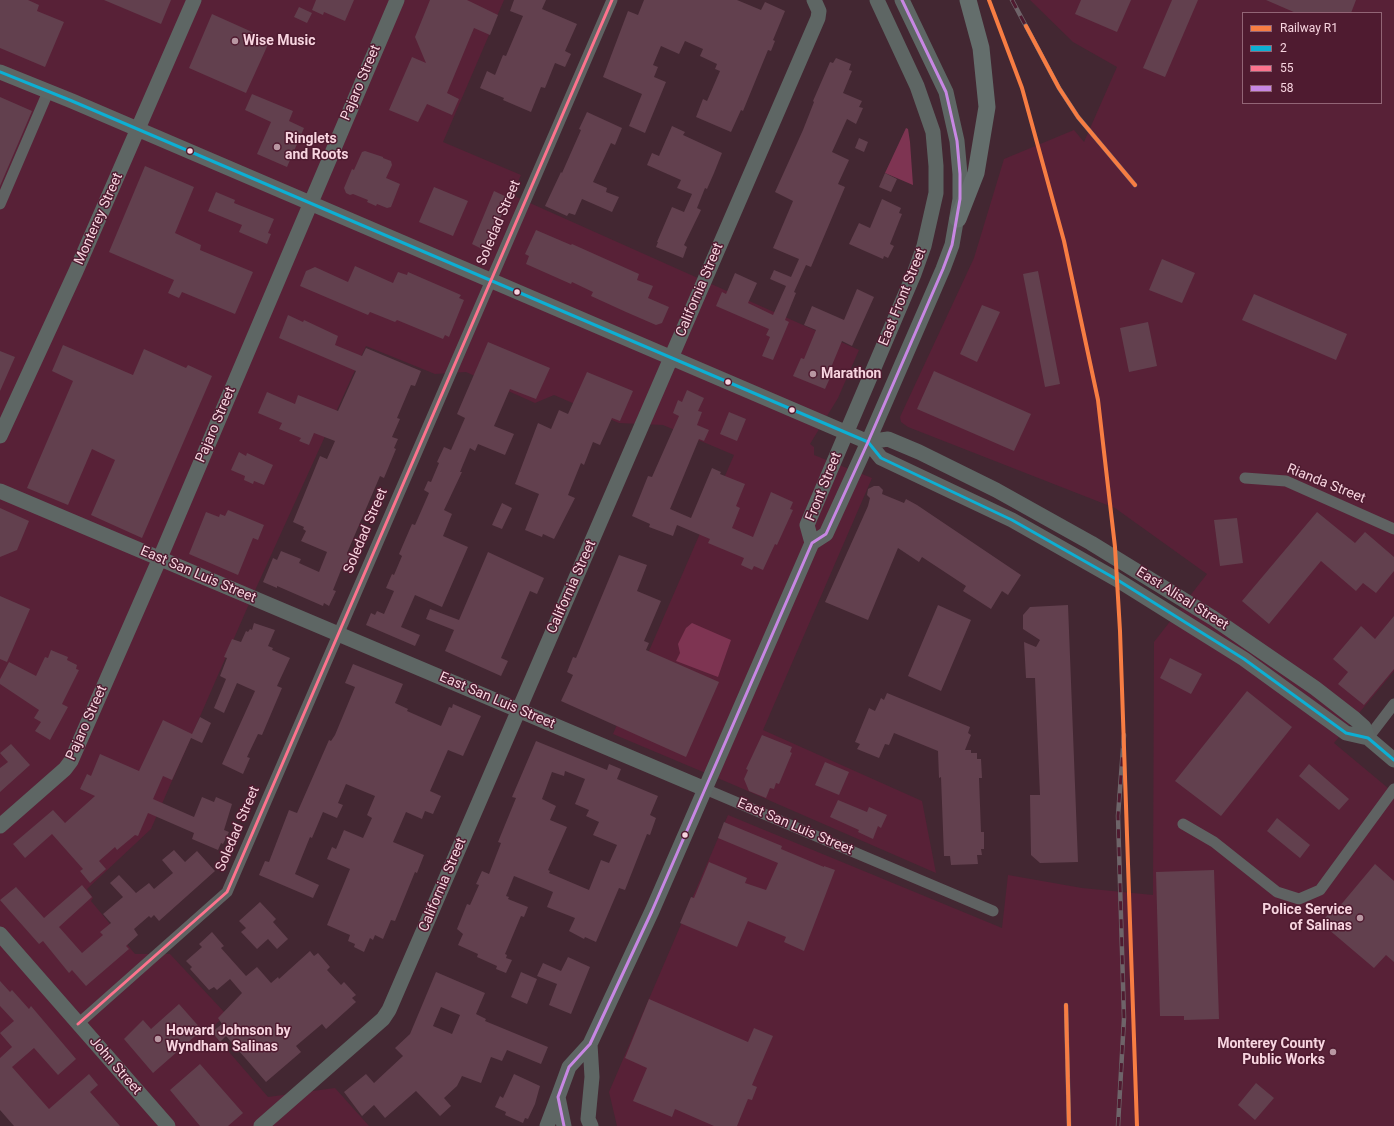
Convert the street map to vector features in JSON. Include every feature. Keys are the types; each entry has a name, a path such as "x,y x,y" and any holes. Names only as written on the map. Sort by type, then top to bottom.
{"main road":[{"name":"Monterey Street","path":"0,436 38,356 194,0"},
{"name":"Pajaro Street","path":"0,826 64,769 71,760 160,558 397,0"},
{"name":"East Front Street","path":"846,432 914,274 924,246 936,193 936,166 933,132 917,86 876,0"},
{"name":"East Front Street","path":"868,442 943,269 952,245 958,219 960,199 957,141 946,92 902,0"},
{"path":"958,219 976,172 987,107 981,48 968,0"},
{"name":"California Street","path":"261,1126 386,1015 818,18 816,2"},
{"name":"East Alisal Street","path":"0,72 492,280 868,442 881,458 1012,520 1116,579 1244,659 1346,733 1368,738 1394,760"},
{"name":"Front Street","path":"812,543 807,525 846,432"},
{"name":"East Alisal Street","path":"868,442 888,439 919,452 996,490 1092,543 1213,618 1315,688 1360,723 1364,727 1368,738"},
{"name":"Front Street","path":"590,1044 652,911 812,543 826,534 868,442"},
{"name":"East San Luis Street","path":"0,491 705,789"},
{"name":"John Street","path":"0,934 168,1126"},
{"path":"547,1126 569,1067 590,1044"},
{"path":"590,1044 592,1077 588,1119 591,1126"},
{"path":"558,1097 564,1126"}],"street":[{"name":"Soledad Street","path":"78,1024 227,892 612,0"},
{"path":"0,204 48,92"},
{"name":"Rianda Street","path":"1245,478 1286,481 1394,529"},
{"path":"1368,738 1394,704"},
{"name":"East San Luis Street","path":"705,789 993,910"},
{"path":"1183,824 1214,842 1277,892 1299,899 1320,890 1394,789"}],"shaded area":[{"path":"0,0 504,0 443,142 521,175 512,195 859,350 838,398 810,444 814,447 814,455 872,478 763,730 922,801 936,873 613,734 734,455 663,425 619,423 554,395 535,403 466,372 435,374 366,346 252,597 151,829 87,889 93,898 91,901 135,954 170,954 226,1014 210,1030 268,1097 335,1088 369,1126 44,1126 0,1075"},
{"path":"1030,0 1394,0 1394,671 1334,743 1394,793 1394,1126 617,1126 609,1092 728,815 1002,928 1008,875 1082,888 1153,895 1154,642 1207,574 1115,508 908,427 901,422 900,417 974,258 1004,159 1074,130 1084,142 1117,67 1073,42"},
{"path":"906,128 908,129 910,142 913,185 885,173"},
{"path":"692,623 731,640 718,677 676,661 680,653 678,644 686,628"}],"building":[{"path":"0,0 28,0 39,5 37,11 64,22 45,67 0,48"},
{"path":"104,0 171,0 161,24"},
{"path":"316,0 354,0 345,21 324,12 323,15 312,10"},
{"path":"430,0 467,0 498,15 490,35 474,28 447,93 459,99 452,115 427,104 418,122 389,110 412,57 426,63 415,37"},
{"path":"514,0 546,0 542,9 577,24 565,51 571,54 565,67 555,63 545,88 541,87 531,112 480,88 487,71 495,75 503,55 506,56 523,16 510,11"},
{"path":"644,0 737,0 761,10 765,2 785,11 773,40 775,41 771,51 768,50 743,111 741,110 731,132 696,117 703,99 707,101 720,71 715,69 717,64 700,56 703,49 685,41 679,54 661,46 653,65 658,67 654,77 666,82 645,133 629,126 642,94 603,77 628,11 638,15"},
{"path":"1081,0 1131,0 1117,32 1075,14"},
{"path":"1172,0 1198,0 1165,77 1143,68"},
{"path":"1266,0 1356,0 1351,12 1294,12"},
{"path":"299,7 312,13 307,23 294,17"},
{"path":"212,14 270,40 246,93 189,68"},
{"path":"836,58 851,64 849,70 852,71 843,93 862,101 859,107 863,108 856,124 847,119 832,152 849,160 838,184 845,187 811,267 806,265 794,292 796,293 785,320 789,322 773,360 762,356 770,337 766,335 769,329 716,306 722,292 726,294 735,273 757,283 748,303 773,315 786,286 770,279 774,270 791,277 799,259 773,248 793,201 775,192 803,130 814,102 813,101 830,62 833,63"},
{"path":"252,94 293,111 289,121 304,128 287,167 257,154 271,122 245,110"},
{"path":"0,97 32,111 0,186"},
{"path":"587,112 622,128 615,145 611,143 593,182 607,188 606,192 619,197 612,212 582,199 575,215 569,213 567,216 545,206 561,172 562,173 581,130 579,129"},
{"path":"672,126 685,132 683,135 722,153 707,189 705,188 697,208 701,210 684,245 687,247 683,258 656,247 672,207 684,212 692,194 677,188 681,180 647,165 652,153 659,156"},
{"path":"859,138 868,142 864,152 855,148"},
{"path":"365,151 391,161 392,165 386,178 400,184 391,207 387,208 377,204 376,206 367,202 368,200 346,193 344,188 352,169 354,170 362,152"},
{"path":"145,166 194,187 175,233 201,245 200,250 253,272 235,314 182,292 179,298 168,293 174,280 109,252"},
{"path":"885,173 897,179 891,192 879,187"},
{"path":"434,187 468,201 453,236 419,222"},
{"path":"494,191 509,198 486,251 472,244"},
{"path":"216,192 235,200 234,203 274,219 268,233 271,234 267,244 239,232 242,225 208,211"},
{"path":"882,199 901,208 899,213 902,214 890,244 894,246 888,258 884,256 883,259 849,244 859,223 870,228"},
{"path":"536,230 571,245 572,244 639,274 637,280 653,286 648,298 669,307 662,323 656,325 626,312 591,296 593,292 526,264 529,256 525,254"},
{"path":"1162,259 1195,273 1182,303 1149,290"},
{"path":"355,266 393,283 398,272 407,275 408,272 461,295 459,298 464,300 449,337 445,335 443,339 397,320 395,322 370,312 368,315 300,286 306,271 315,267 348,282"},
{"path":"1038,271 1060,384 1045,387 1023,274"},
{"path":"857,289 874,297 852,346 842,341 830,370 833,371 825,389 793,376 801,358 804,359 816,330 804,325 812,306 844,320"},
{"path":"1254,294 1347,334 1336,360 1242,320"},
{"path":"982,305 1000,312 977,362 960,354"},
{"path":"288,315 303,322 304,320 338,336 335,345 362,356 366,348 421,371 415,386 411,385 397,418 400,419 392,437 398,439 394,448 396,449 384,478 380,476 347,553 351,554 345,567 343,566 341,570 333,590 336,591 329,606 324,603 323,606 277,586 277,588 263,582 273,558 277,560 281,551 301,559 299,563 319,572 327,552 301,541 306,531 303,529 304,527 293,522 320,456 327,459 335,441 314,433 309,445 299,441 301,438 279,429 282,423 258,413 267,392 295,404 298,395 338,411 356,371 279,338"},
{"path":"1148,322 1157,366 1129,372 1120,328"},
{"path":"488,342 550,368 536,399 510,389 494,426 514,434 505,455 478,444 475,451 470,448 460,472 462,472 444,510 452,514 443,536 468,547 442,607 415,595 401,627 420,635 415,646 366,625 371,613 375,615 377,611 384,614 394,591 386,588 392,574 394,575 402,556 399,554 412,524 415,525 429,493 424,490 428,481 431,482 439,463 437,462 444,447 451,450 465,418 457,414"},
{"path":"63,345 133,375 144,349 186,368 188,365 212,376 142,538 91,515 115,460 92,449 68,505 27,488 73,381 52,371"},
{"path":"0,351 15,357 0,391"},
{"path":"934,371 1031,414 1014,451 917,409"},
{"path":"587,372 633,391 620,421 612,418 600,445 593,442 584,465 581,463 568,495 575,498 554,539 543,534 542,537 525,530 539,494 515,484 538,423 551,429 559,410 568,414"},
{"path":"687,390 704,398 698,411 702,412 697,425 709,430 704,441 699,439 670,509 691,518 712,468 721,472 720,474 745,484 736,506 740,508 732,528 753,537 771,492 793,502 790,509 793,510 777,545 775,544 763,570 754,566 752,570 741,565 744,558 708,543 710,539 677,525 673,536 649,527 650,524 632,516 648,476 652,477 679,416 673,413 678,400 682,402"},
{"path":"729,412 746,419 737,441 720,434"},
{"path":"239,452 246,456 247,453 273,465 264,485 254,481 253,484 244,480 245,476 231,470"},
{"path":"874,486 879,486 883,490 882,494 904,503 906,499 917,505 1021,575 1008,595 1002,591 991,609 963,591 966,586 922,557 919,562 898,548 868,620 825,602 868,506 870,498 867,495 868,489"},
{"path":"502,503 512,508 502,529 492,525"},
{"path":"0,508 29,521 17,550 0,557"},
{"path":"228,510 264,525 258,540 253,538 238,575 189,554 206,512 219,517 220,514 225,516"},
{"path":"1317,512 1355,543 1365,532 1394,557 1394,571 1376,593 1363,583 1356,591 1321,561 1269,624 1242,601"},
{"path":"1237,518 1243,563 1220,566 1214,520"},
{"path":"488,552 544,578 537,594 530,591 501,658 508,661 501,676 445,651 454,630 426,619 430,609 459,620"},
{"path":"619,555 647,565 637,591 661,601 644,641 649,643 646,650 719,682 686,757 561,701 573,675 567,672 573,657 576,658"},
{"path":"0,596 30,609 7,662 0,659"},
{"path":"938,605 971,620 941,691 908,676"},
{"path":"1068,605 1078,862 1040,863 1031,855 1030,795 1040,795 1035,678 1026,678 1024,642 1036,647 1040,640 1023,629 1023,615 1030,607"},
{"path":"1394,616 1394,669 1364,705 1338,684 1348,672 1333,659 1361,626 1375,639"},
{"path":"254,623 275,630 268,646 273,648 272,650 290,658 277,686 282,688 262,735 258,734 247,757 250,758 243,774 222,764 255,691 237,683 224,713 214,708 226,679 220,676 227,658 224,657 232,639 241,642 246,631 248,632 250,629 252,630"},
{"path":"51,650 68,657 67,660 77,665 76,669 79,670 62,704 68,707 50,740 35,731 41,722 34,718 39,710 0,684 0,679 9,662 36,676 45,657 48,658"},
{"path":"1170,658 1202,674 1191,694 1160,678"},
{"path":"353,664 403,684 395,703 408,709 407,711 441,726 449,707 452,708 453,704 481,716 463,756 448,750 430,791 441,796 433,814 425,811 422,819 406,812 393,842 424,855 417,873 415,872 395,921 391,920 383,939 375,935 373,940 370,938 364,952 354,947 355,944 348,941 350,935 327,925 350,869 327,859 332,847 336,849 344,830 363,838 372,818 367,815 375,796 346,784 338,803 343,805 337,818 323,812 312,838 310,837 295,874 319,885 313,898 259,875 265,861 269,862 289,810 297,813 329,740 331,741 335,735 355,687 345,683"},
{"path":"1247,691 1292,727 1221,816 1175,781"},
{"path":"887,693 970,727 968,733 971,735 965,750 971,750 971,753 977,753 977,759 981,759 982,778 979,778 981,832 984,832 984,849 981,849 982,855 977,855 978,864 951,865 950,856 944,856 941,777 939,778 938,751 894,733 889,745 885,744 879,758 857,749 860,744 855,742 869,708 875,711 881,698 884,700"},
{"path":"200,717 211,723 202,743 191,738 172,780 163,776 153,799 194,817 202,797 214,802 216,797 232,804 224,830 229,832 218,850 192,839 194,833 148,813 138,836 135,835 117,850 115,847 99,861 106,869 90,883 80,871 83,869 52,834 25,858 13,844 53,810 65,823 95,796 80,789 87,774 91,776 100,754 139,771 163,720 192,734"},
{"path":"762,735 792,747 790,752 792,753 779,784 776,783 774,789 770,788 766,798 749,791 744,779 748,770 746,769"},
{"path":"536,741 607,770 609,764 621,769 617,779 658,796 650,815 656,818 650,835 647,834 625,890 619,888 596,942 585,937 584,939 569,931 575,918 547,907 553,892 514,876 506,896 509,897 508,899 528,907 524,917 521,916 505,954 507,955 506,958 512,960 506,973 496,969 497,966 477,957 478,954 458,945 463,934 457,929 467,904 470,905 479,885 476,884 482,871 489,874 501,843 498,842 516,798 512,797","holes":["565,771 585,779 575,804 589,810 586,816 599,822 593,835 617,845 609,863 601,860 589,890 549,873 550,871 548,870 567,827 550,820 556,806 542,799 552,772 564,776"]},
{"path":"11,744 30,765 0,792 0,768 8,762 0,753"},
{"path":"825,762 849,772 839,795 815,785"},
{"path":"1309,764 1349,799 1339,810 1299,776"},
{"path":"838,800 867,812 869,807 887,815 881,828 878,826 873,839 858,832 859,830 830,817"},
{"path":"1277,818 1310,845 1300,858 1267,831"},
{"path":"724,822 782,846 781,849 835,870 804,951 784,942 786,937 748,921 737,947 680,923 691,897 694,898 709,862 747,878 745,883 766,890 778,863 718,838"},
{"path":"174,850 185,862 197,851 215,871 159,921 154,915 151,918 149,916 134,929 138,935 126,946 129,949 86,986 72,970 69,973 43,941 39,944 0,900 16,887 44,918 82,885 92,897 59,927 82,953 103,935 100,932 111,923 103,914 123,897 110,883 119,875 136,893 149,883 154,889 173,873 162,860"},
{"name":"Police Service of Salinas","path":"1375,864 1394,881 1394,962 1386,955 1374,968 1321,923 1331,911 1334,913"},
{"path":"1214,870 1219,1019 1184,1020 1184,1016 1160,1016 1156,872"},
{"path":"260,902 276,919 273,922 288,939 277,949 268,939 257,949 241,932 246,928 239,921"},
{"path":"212,932 224,946 221,948 246,976 257,967 271,983 278,977 279,979 310,951 314,956 318,953 330,967 327,970 341,985 344,982 356,995 352,998 356,1002 326,1029 322,1024 296,1046 301,1052 266,1082 226,1036 220,1042 212,1032 222,1024 218,1018 242,993 230,979 217,990 214,987 209,990 190,969 192,967 186,961 202,947 199,944"},
{"path":"568,957 590,967 571,1014 549,1005 557,984 537,976 543,963 561,971"},
{"path":"436,972 485,993 476,1014 486,1019 485,1021 548,1047 541,1064 507,1050 502,1061 491,1057 481,1083 462,1076 457,1086 444,1098 451,1106 440,1116 416,1091 385,1118 374,1105 362,1116 344,1092 366,1074 374,1083 403,1056 395,1048 410,1034","holes":["441,1007 460,1015 452,1034 433,1026"]},
{"path":"521,972 537,979 527,1004 511,997"},
{"path":"0,981 10,992 12,990 29,1009 31,1006 76,1059 58,1075 34,1048 12,1067 49,1109 89,1074 98,1085 90,1092 120,1126 14,1126 0,1110 0,1058 12,1047 0,1033 14,1021 0,1006"},
{"path":"649,999 748,1042 754,1028 773,1036 752,1085 757,1087 752,1100 748,1099 737,1126 714,1126 675,1109 672,1117 633,1101 647,1068 625,1058"},
{"name":"Howard Johnson by Wyndham Salinas","path":"179,1004 202,1030 153,1073 124,1039 143,1020 151,1029"},
{"path":"200,1064 243,1113 228,1126 200,1126 170,1090"},
{"path":"514,1074 540,1086 535,1104 528,1119 525,1118 523,1123 505,1115 506,1112 495,1107 500,1096 503,1098"},
{"path":"1256,1083 1274,1098 1255,1120 1238,1105"}],"railway":[{"path":"1012,0 1059,88 1078,117 1135,185"},
{"path":"1118,1126 1124,1018 1118,816 1124,735"},
{"path":"1066,1005 1069,1126"}],"rail line":[{"name":"R1","path":"989,0 1022,88 1064,241 1098,400 1115,547 1120,631 1137,1126"},
{"name":"R1","path":"1026,26 1059,88 1078,117 1135,185"},
{"name":"R1","path":"1066,1005 1069,1126"}],"transit line":[{"name":"55","path":"78,1024 227,892 612,0"},
{"name":"58","path":"564,1126 558,1097 569,1067 590,1044 652,911 812,543 826,534 868,442 952,245 960,199 960,174 957,141 946,92 902,0"},
{"name":"2","path":"0,72 72,101 868,442 881,458 1012,520 1116,579 1244,659 1346,733 1368,738 1394,760"}],"place":[{"name":"Wise Music","path":"235,41"},
{"name":"Ringlets and Roots","path":"277,147"},
{"name":"Marathon","path":"813,374"},
{"name":"Police Service of Salinas","path":"1360,918"},
{"name":"Howard Johnson by Wyndham Salinas","path":"158,1039"},
{"name":"Monterey County Public Works","path":"1333,1052"}]}
